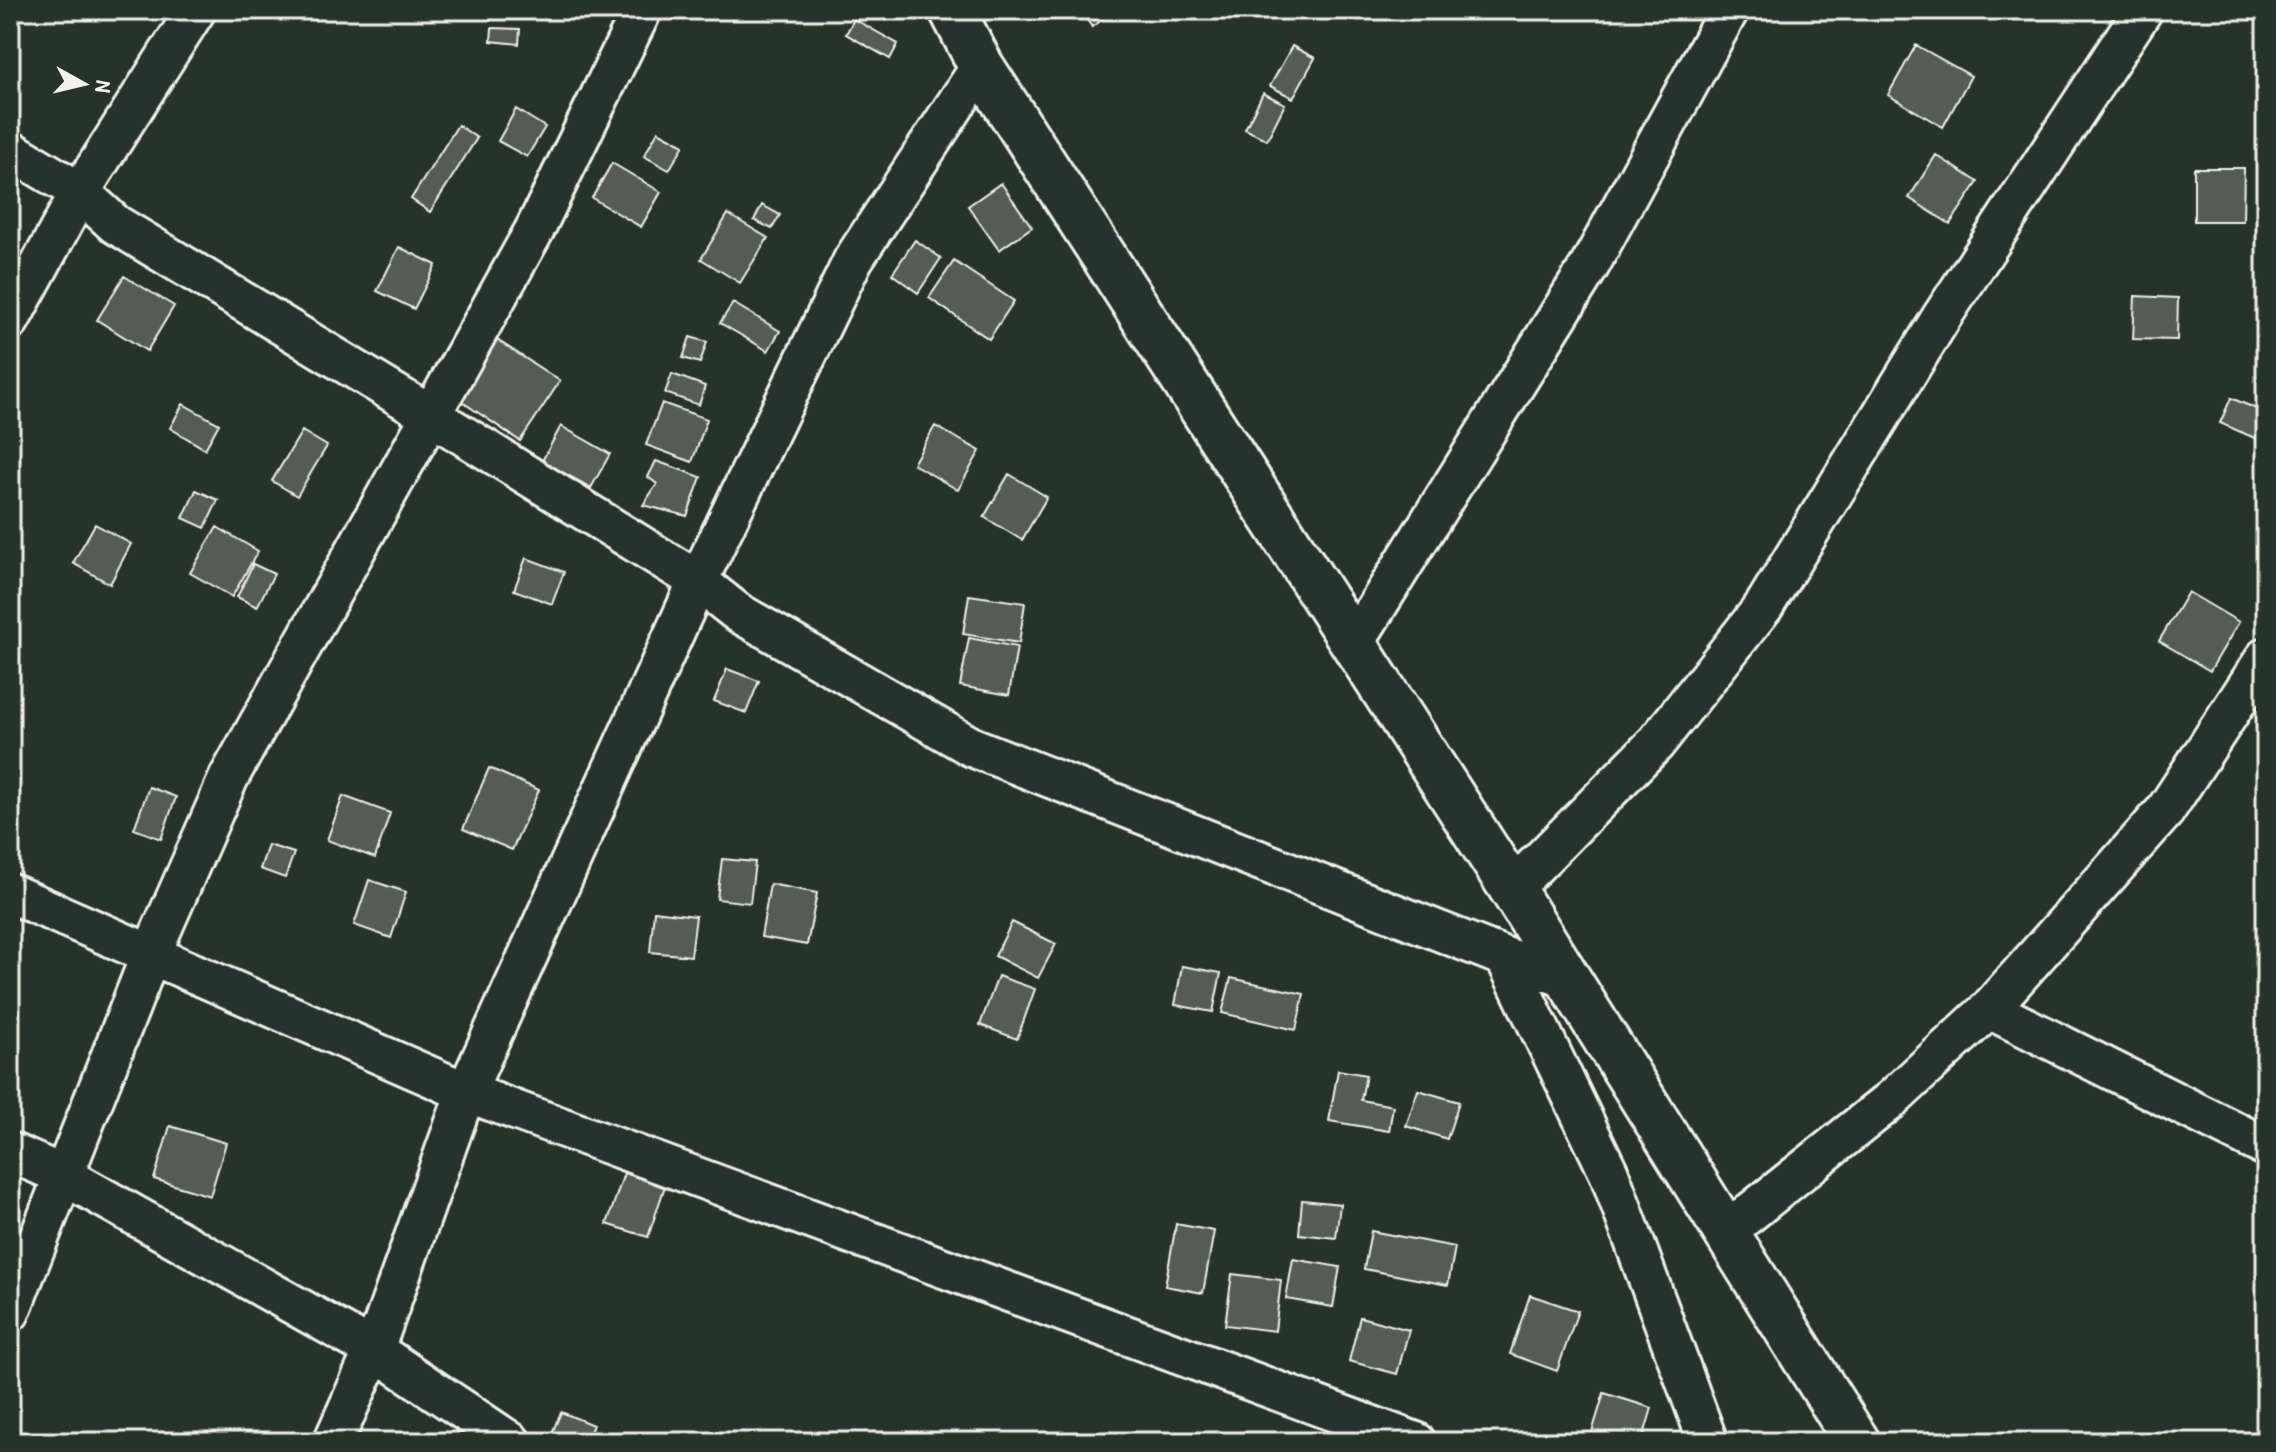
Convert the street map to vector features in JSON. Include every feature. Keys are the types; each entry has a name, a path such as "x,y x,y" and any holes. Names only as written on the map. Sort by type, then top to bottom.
{"main road":[{"path":"952,10 981,66 1512,889 1857,1442"}],"street":[{"path":"10,320 80,192 196,10"},
{"path":"10,1312 151,954 229,777 535,229 642,10"},
{"path":"1354,643 1590,265 1729,10"},
{"path":"1512,889 1656,743 1764,606 1941,318 2143,10"},
{"path":"333,1442 374,1350 466,1092 698,581 853,260 981,66"},
{"path":"10,150 80,192 115,224 698,581 737,612 972,747 1505,957 1569,979"},
{"path":"1727,1231 1891,1100 1989,1009 2165,811 2266,657"},
{"path":"10,893 466,1092 1416,1442"},
{"path":"1505,957 1609,1173 1708,1442"},
{"path":"1989,1009 2266,1147"},
{"path":"10,1152 63,1175 374,1350 511,1442"}],"building":[{"path":"1080,10 1116,10 1092,27"},
{"path":"854,19 898,44 890,59 846,34"},
{"path":"492,28 520,29 519,44 491,41"},
{"path":"1916,45 1971,76 1943,127 1888,95"},
{"path":"1292,46 1315,58 1293,98 1270,86"},
{"path":"1263,93 1285,104 1267,140 1245,129"},
{"path":"516,109 545,127 527,157 498,141"},
{"path":"458,125 477,138 430,212 411,199"},
{"path":"658,131 684,145 669,170 644,156"},
{"path":"1936,155 1978,182 1950,224 1909,198"},
{"path":"612,163 661,192 641,227 592,198"},
{"path":"2194,168 2244,168 2243,221 2194,221"},
{"path":"1001,183 1032,227 999,250 968,206"},
{"path":"762,205 780,215 772,229 754,220"},
{"path":"728,214 768,238 740,283 701,259"},
{"path":"915,240 941,258 918,293 892,274"},
{"path":"399,247 436,265 414,309 377,291"},
{"path":"954,261 1014,301 989,339 929,298"},
{"path":"124,276 174,306 147,351 97,320"},
{"path":"2135,296 2178,298 2177,340 2133,339"},
{"path":"733,303 780,331 768,351 720,323"},
{"path":"690,337 707,342 700,363 683,358"},
{"path":"497,340 560,381 520,441 458,399"},
{"path":"672,374 705,386 699,405 665,393"},
{"path":"2231,398 2266,413 2266,443 2220,423"},
{"path":"662,403 707,419 692,462 646,445"},
{"path":"183,404 219,424 205,449 170,428"},
{"path":"561,426 610,454 591,488 542,461"},
{"path":"935,426 980,451 958,490 913,464"},
{"path":"302,431 327,446 297,496 272,481"},
{"path":"656,461 701,477 687,516 643,505 657,484 648,477"},
{"path":"1009,474 1047,497 1022,540 984,517"},
{"path":"196,490 218,500 205,528 183,518"},
{"path":"95,524 131,544 110,584 73,563"},
{"path":"217,527 258,551 232,597 190,573"},
{"path":"526,558 564,572 552,604 514,590"},
{"path":"253,564 274,574 257,607 237,597"},
{"path":"2188,592 2239,622 2210,671 2159,641"},
{"path":"969,595 1025,603 1019,643 963,634"},
{"path":"969,638 1017,647 1009,695 960,686"},
{"path":"727,669 759,681 746,713 714,701"},
{"path":"489,768 539,790 512,850 463,829"},
{"path":"149,787 176,797 161,839 134,829"},
{"path":"343,796 390,813 375,858 327,840"},
{"path":"268,845 294,853 285,878 260,869"},
{"path":"722,859 755,862 750,903 717,899"},
{"path":"369,880 406,892 391,938 354,925"},
{"path":"770,884 817,893 807,945 761,937"},
{"path":"654,911 696,916 691,956 650,952"},
{"path":"1012,922 1056,944 1038,978 995,956"},
{"path":"1182,966 1221,973 1213,1012 1175,1005"},
{"path":"998,976 1035,989 1017,1039 980,1025"},
{"path":"1231,978 1304,994 1296,1030 1222,1013"},
{"path":"1338,1070 1366,1075 1361,1100 1393,1106 1389,1131 1329,1121"},
{"path":"1418,1090 1459,1102 1447,1139 1406,1126"},
{"path":"170,1126 226,1143 210,1196 154,1179"},
{"path":"624,1173 665,1186 648,1237 607,1224"},
{"path":"1302,1200 1340,1204 1336,1238 1299,1234"},
{"path":"1176,1224 1214,1231 1203,1293 1165,1286"},
{"path":"1371,1231 1455,1247 1448,1285 1364,1269"},
{"path":"1293,1259 1340,1267 1333,1307 1286,1299"},
{"path":"1232,1274 1281,1280 1275,1331 1225,1325"},
{"path":"1530,1295 1578,1311 1557,1371 1510,1354"},
{"path":"1360,1317 1409,1330 1397,1374 1349,1361"},
{"path":"1604,1393 1652,1408 1642,1442 1600,1442 1590,1439"},
{"path":"561,1412 593,1425 586,1442 548,1442"}]}
